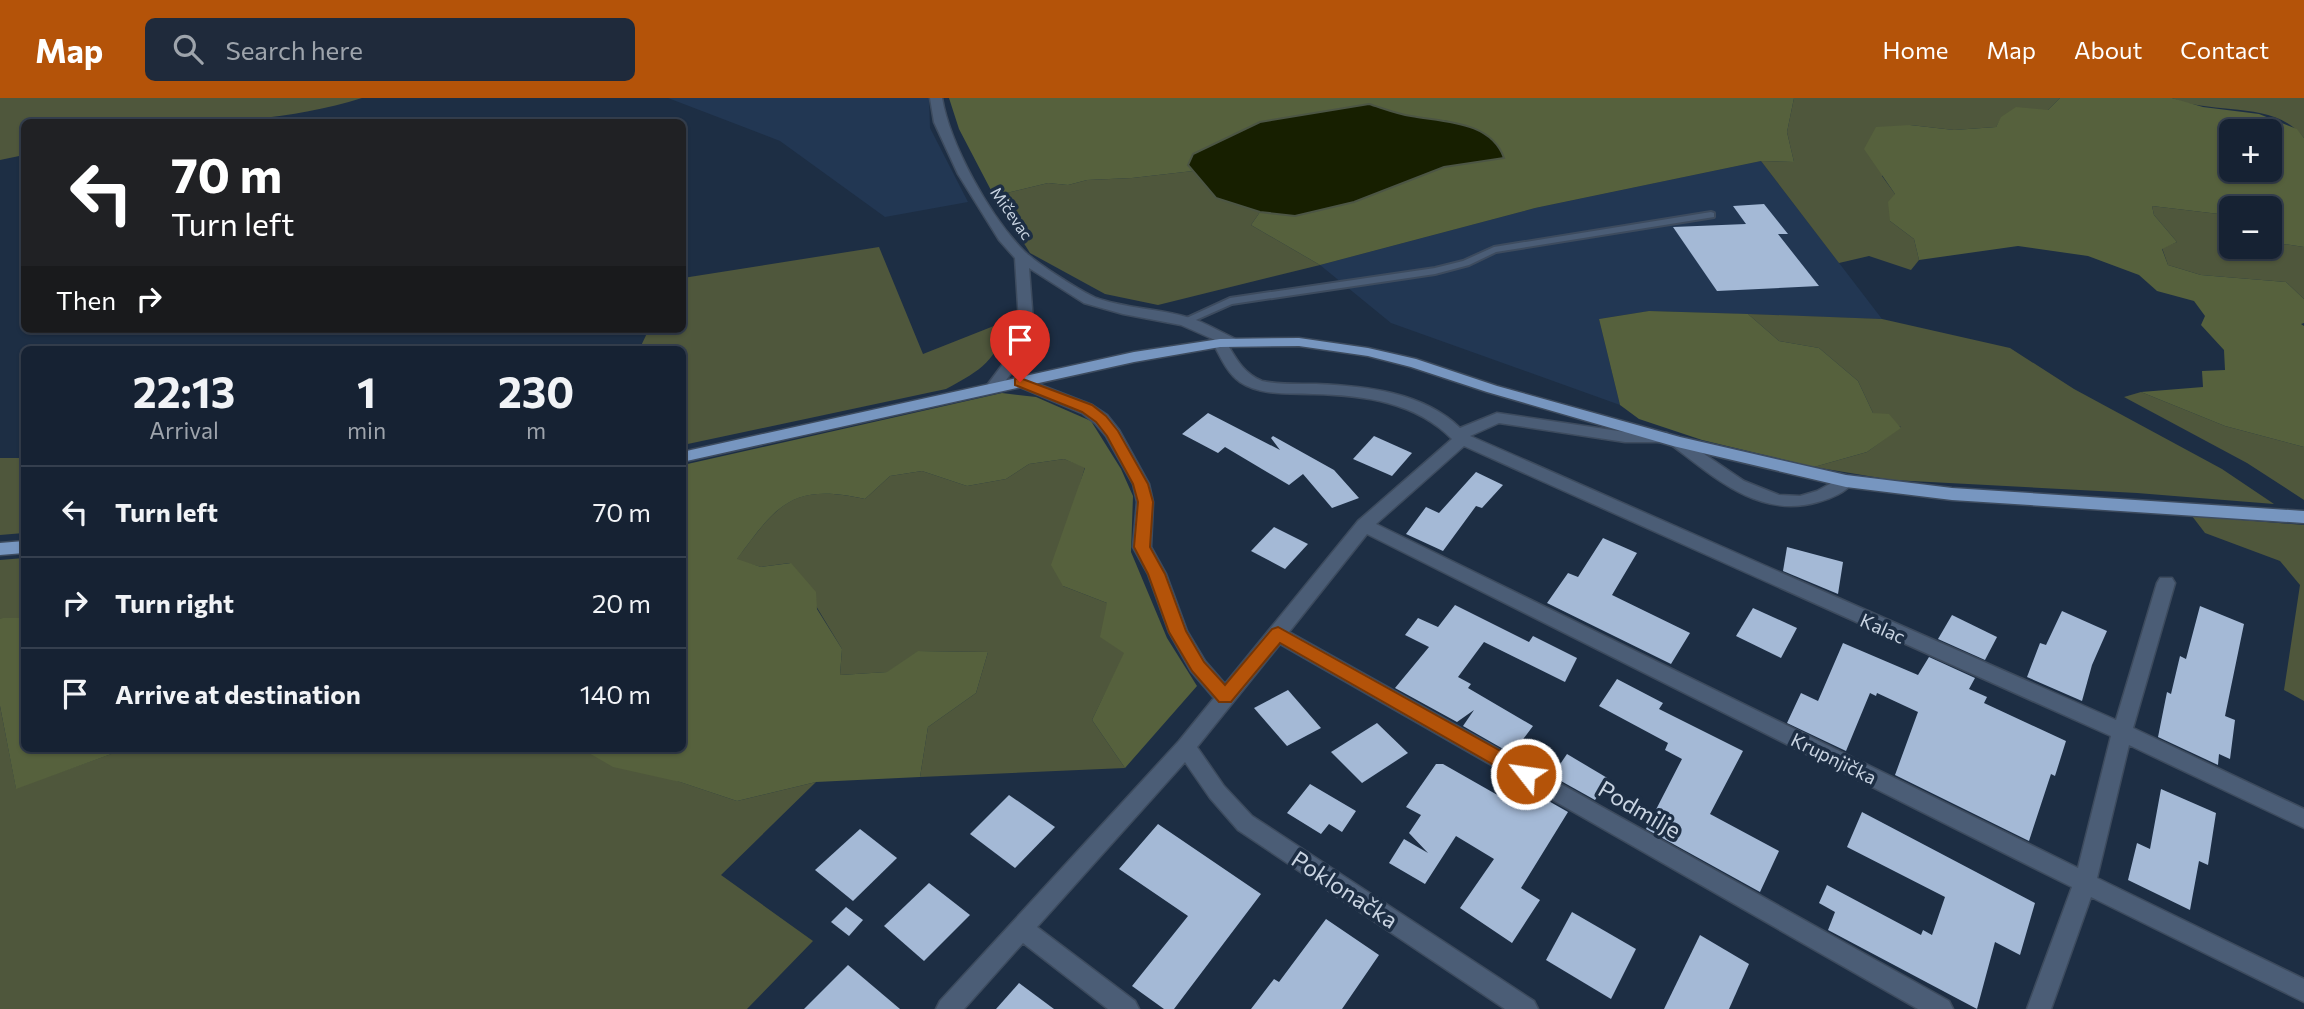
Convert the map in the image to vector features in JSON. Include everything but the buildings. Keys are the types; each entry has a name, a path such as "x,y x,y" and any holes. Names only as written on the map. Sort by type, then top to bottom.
{"main road":[{"path":"686,456 1134,357 1226,343 1299,342 1368,352 1679,442 1846,481 1952,494 2304,517"},
{"path":"0,549 21,547"}],"street":[{"name":"Mičevac","path":"936,98 940,122 964,174 1006,240 1021,257 1026,323 1013,361 993,388"},
{"path":"1021,257 1089,300 1123,310 1185,321 1226,343"},
{"name":"Kalac","path":"1226,343 1236,371 1247,380 1276,388 1361,391 1431,414 1449,425 1460,437 2122,732 2304,819"},
{"path":"1020,382 1087,409 1101,419 1113,434 1141,484 1145,502 1142,547 1157,574 1178,632 1198,666 1225,697"},
{"path":"948,1009 1186,747 1364,525 1460,437 1497,418 1625,437 1661,437"},
{"path":"1679,442 1723,475 1774,501 1793,504 1813,501 1846,481"},
{"name":"Krupnjička","path":"1364,525 2304,991"},
{"path":"2039,1009 2085,883 2122,732 2166,583"},
{"name":"Podmilje","path":"1278,634 1941,1009"},
{"name":"Poklonačka","path":"1186,747 1217,792 1245,823 1526,1009"},
{"path":"1021,928 1126,1009"}],"lane":[{"path":"1185,321 1230,301 1435,271 1466,263 1494,250 1710,215"}],"shaded area":[{"path":"0,98 362,98 321,109 254,119 21,119 21,156 0,160"},
{"path":"668,98 929,98 930,128 968,202 885,217 780,141"},
{"path":"949,98 1794,98 1787,132 1794,162 1761,161 1535,208 1320,265 1251,225 1260,212 1295,216 1354,202 1444,167 1504,158 1448,121 1408,116 1369,104 1260,122 1193,154 1188,164 1193,171 1087,180 1068,185 1048,183 994,196 959,129"},
{"path":"1794,98 2060,98 2048,110 2002,117 1996,127 1954,130 1910,125 1882,176 1895,194 1890,221 1914,239 1919,260 1911,270 1869,256 1839,263 1761,161 1794,162 1787,132"},
{"path":"2060,98 2172,98 2203,107 2259,114 2272,119 2219,119 2219,182 2282,182 2282,123 2297,129 2304,138 2304,247 2282,244 2282,196 2219,196 2219,214 2152,206 2154,215 2177,242 2162,249 2168,265 2201,275 2286,282 2304,299 2304,323 2301,324 2304,326 2304,447 2225,426 2141,392 2203,387 2202,371 2225,370 2224,350 2201,325 2205,316 2194,301 2157,291 2139,275 2088,256 2018,246 1919,260 1914,239 1890,221 1888,202 1895,194 1864,149 1876,127 1910,125 1954,130 1996,127 2001,117 2016,107 2048,110"},
{"path":"2172,98 2304,98 2304,138 2282,119 2260,113 2188,103"},
{"path":"1369,104 1400,114 1452,122 1478,130 1498,146 1504,158 1444,167 1354,202 1295,216 1260,212 1216,198 1188,165 1193,154 1260,122"},
{"path":"1761,161 1882,319 1650,311 1599,319 1620,405 1391,323 1320,265 1535,208"},
{"path":"1193,171 1216,198 1260,212 1251,225 1320,265 1158,305 1105,294 1030,253 994,196 1048,183 1068,185 1087,180"},
{"path":"2152,206 2219,214 2219,259 2282,259 2282,244 2304,247 2304,299 2286,282 2201,275 2168,265 2162,248 2177,242 2154,215"},
{"path":"879,247 923,354 1009,320 998,346 986,363 946,389 686,444 686,346 641,346 647,333 686,333 686,278"},
{"path":"1649,311 1748,314 1779,341 1819,348 1858,381 1873,413 1889,414 1901,428 1867,452 1814,467 1702,440 1639,419 1620,405 1599,319"},
{"path":"1748,314 1882,319 2010,348 2074,389 2222,469 2274,504 2137,493 1892,480 1814,467 1867,452 1901,427 1873,413 1858,381 1819,348 1779,341"},
{"path":"2141,392 2225,426 2304,447 2304,500 2247,463 2124,397"},
{"path":"1002,393 1036,397 1091,421 1121,469 1133,496 1131,552 1167,638 1197,686 1125,768 1092,720 1124,653 1100,637 1107,603 1063,586 1051,565 1085,468 1064,459 1029,464 1006,479 967,486 922,471 890,476 865,499 820,494 803,496 789,502 764,524 737,559 761,567 791,563 816,592 817,609 842,649 840,675 887,672 918,651 988,652 976,693 928,727 920,777 816,782 737,801 680,782 613,767 587,752 686,752 686,464"},
{"path":"0,458 21,458 21,533 0,535"},
{"path":"1064,459 1085,467 1076,497 1063,586 1107,603 1125,653 1092,720 1125,768 920,777 928,727 976,693 988,652 919,651 888,672 840,675 842,649 790,563 761,567 736,560 776,512 788,502 803,497 820,494 865,499 890,476 922,471 967,486 1006,479 1029,464"},
{"path":"2192,516 2304,525 2304,701 2284,690 2300,585 2280,561 2205,533"},
{"path":"21,558 21,618 0,619 0,560"},
{"path":"21,618 21,752 117,752 16,789 0,706 0,619"},
{"path":"0,706 16,788 117,752 591,752 737,801 816,782 721,875 813,941 747,1009 0,1009"}],"route":[{"path":"1020,382 1087,409 1101,419 1113,434 1141,484 1145,502 1142,547 1157,574 1178,632 1198,666 1225,697 1278,634 1526,774"}]}
